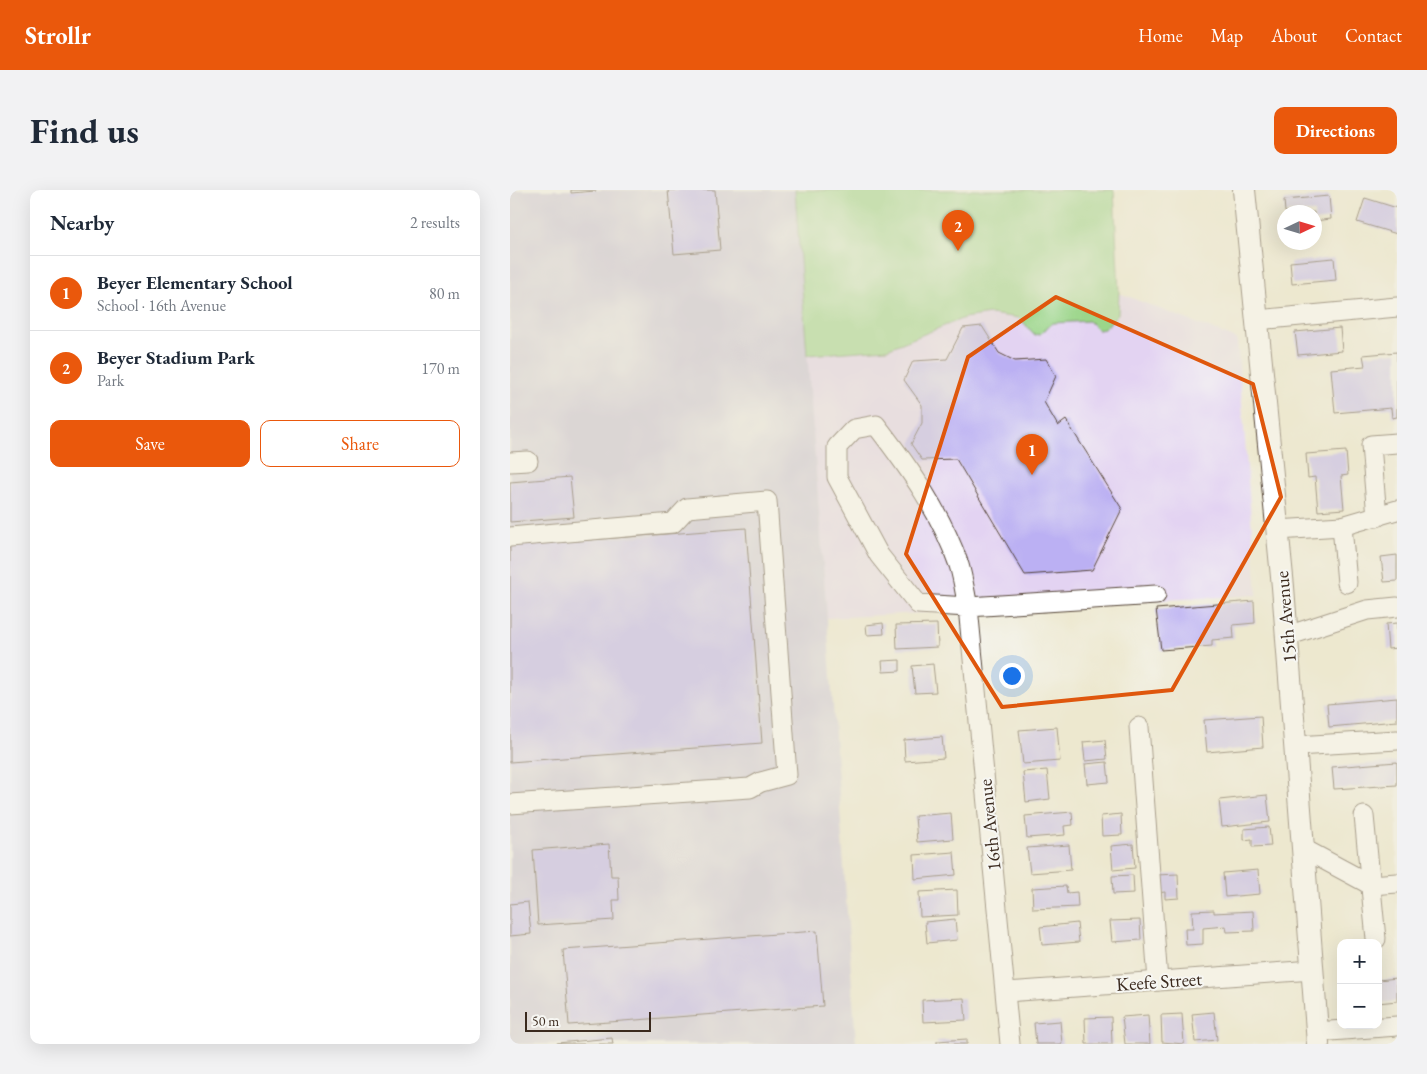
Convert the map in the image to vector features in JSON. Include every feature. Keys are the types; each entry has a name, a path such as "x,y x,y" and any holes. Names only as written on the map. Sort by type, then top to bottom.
{"main road":[{"name":"15th Avenue","path":"1244,190 1296,746 1318,1038"}],"street":[{"path":"1257,320 1397,307"},
{"name":"16th Avenue","path":"968,607 918,604 879,555 837,477 837,447 854,429 876,425 905,462 940,519 959,566 968,607 1010,1044"},
{"path":"1377,517 1371,445 1397,443"},
{"path":"510,537 674,523 687,508 767,501 787,775 761,782 750,788 510,804"},
{"path":"1277,530 1342,526 1397,510"},
{"path":"1342,526 1347,583"},
{"path":"968,607 1156,595"},
{"path":"1286,636 1367,610 1397,607"},
{"path":"1139,727 1158,981"},
{"path":"1296,746 1397,740"},
{"path":"1364,816 1376,939"},
{"path":"1304,849 1371,885 1397,883"},
{"name":"Keefe Street","path":"1006,992 1313,970"},
{"path":"1318,1038 1397,1026"}],"highlighted area":[{"path":"1056,297 1253,384 1281,497 1172,690 1002,707 906,554 968,357"}],"shaded area":[{"path":"510,190 795,190 856,1044 510,1044"},
{"path":"1119,293 1237,339 1257,595 827,618 807,355 887,349 964,318 990,314 1019,317"}],"green space":[{"path":"795,190 1114,190 1119,293 1118,314 1104,329 1098,330 1089,321 1053,323 1040,334 1035,335 1019,318 990,314 964,318 887,349 807,355"}],"building":[{"path":"571,190 596,190 596,191 571,193"},
{"path":"668,190 715,190 720,250 674,254"},
{"path":"1329,196 1331,219 1322,220 1322,205 1284,205 1284,200"},
{"path":"1365,198 1397,208 1397,234 1357,222"},
{"path":"1334,258 1336,280 1292,284 1290,262"},
{"path":"982,326 999,353 1015,361 1046,359 1056,376 1044,402 1058,426 1066,420 1122,509 1092,570 1025,575 956,459 922,460 911,444 922,423 922,405 904,380 913,361 947,359 963,328"},
{"path":"1340,328 1342,351 1298,355 1295,332"},
{"path":"1397,352 1397,417 1392,418 1391,408 1335,413 1331,369 1365,366 1363,355"},
{"path":"1346,451 1348,475 1341,476 1344,509 1318,511 1315,477 1308,478 1306,454"},
{"path":"570,477 574,517 510,522 510,482"},
{"path":"746,528 762,743 510,762 510,546"},
{"path":"1397,555 1397,581 1384,582 1381,557"},
{"path":"1254,601 1255,623 1233,625 1234,638 1212,640 1212,646 1161,650 1156,609"},
{"path":"883,623 884,634 867,635 866,625"},
{"path":"1397,623 1397,648 1388,649 1386,624"},
{"path":"937,624 938,647 897,649 896,625"},
{"path":"900,660 900,671 883,672 882,661"},
{"path":"933,664 936,692 915,693 912,666"},
{"path":"1397,698 1397,721 1329,727 1327,704"},
{"path":"1261,716 1263,747 1207,752 1204,720"},
{"path":"1057,727 1060,761 1023,764 1019,730"},
{"path":"942,737 944,758 905,761 904,740"},
{"path":"1105,740 1107,759 1085,761 1083,742"},
{"path":"1107,762 1109,782 1087,784 1085,764"},
{"path":"1397,762 1397,785 1334,789 1332,767"},
{"path":"1047,770 1050,799 1026,802 1023,772"},
{"path":"1267,795 1270,822 1222,827 1219,800"},
{"path":"1072,812 1073,825 1064,826 1065,835 1027,838 1025,816"},
{"path":"951,813 953,839 917,842 915,816"},
{"path":"1121,814 1122,835 1102,836 1101,816"},
{"path":"1269,827 1271,846 1252,847 1252,839 1244,840 1244,829"},
{"path":"609,844 611,876 618,876 619,900 613,900 614,920 538,925 533,850"},
{"path":"1133,844 1135,868 1113,870 1111,846"},
{"path":"1069,845 1071,870 1030,873 1027,848"},
{"path":"954,852 956,875 915,879 914,855"},
{"path":"1258,870 1260,894 1225,897 1223,873"},
{"path":"1178,874 1179,898 1165,899 1165,892 1157,893 1156,875"},
{"path":"1133,875 1134,893 1113,894 1112,876"},
{"path":"1066,886 1067,893 1077,892 1078,907 1033,909 1032,888"},
{"path":"957,890 958,915 920,917 919,892"},
{"path":"528,902 531,934 510,936 510,904"},
{"path":"1214,910 1214,913 1253,911 1254,931 1227,932 1226,926 1203,928 1203,944 1186,945 1185,929 1193,929 1192,911"},
{"path":"955,919 957,940 927,943 925,922"},
{"path":"1140,920 1141,940 1112,942 1110,921"},
{"path":"1077,923 1079,942 1042,945 1040,927"},
{"path":"817,931 823,1006 569,1025 563,950"},
{"path":"1397,978 1397,1001 1382,1003 1382,980"},
{"path":"964,998 966,1020 923,1022 922,1000"},
{"path":"1214,1012 1217,1040 1195,1042 1192,1014"},
{"path":"1182,1014 1184,1044 1162,1042 1161,1015"},
{"path":"1148,1015 1150,1044 1125,1044 1122,1017"},
{"path":"1111,1017 1112,1044 1086,1044 1085,1018"},
{"path":"1060,1021 1062,1044 1036,1044 1034,1023"},
{"path":"612,1038 613,1044 557,1044 557,1043"},
{"path":"967,1039 967,1044 937,1044 937,1041"}],"place":[{"name":"Beyer Stadium Park","path":"958,251"},
{"name":"Beyer Elementary School","path":"1032,475"}]}
